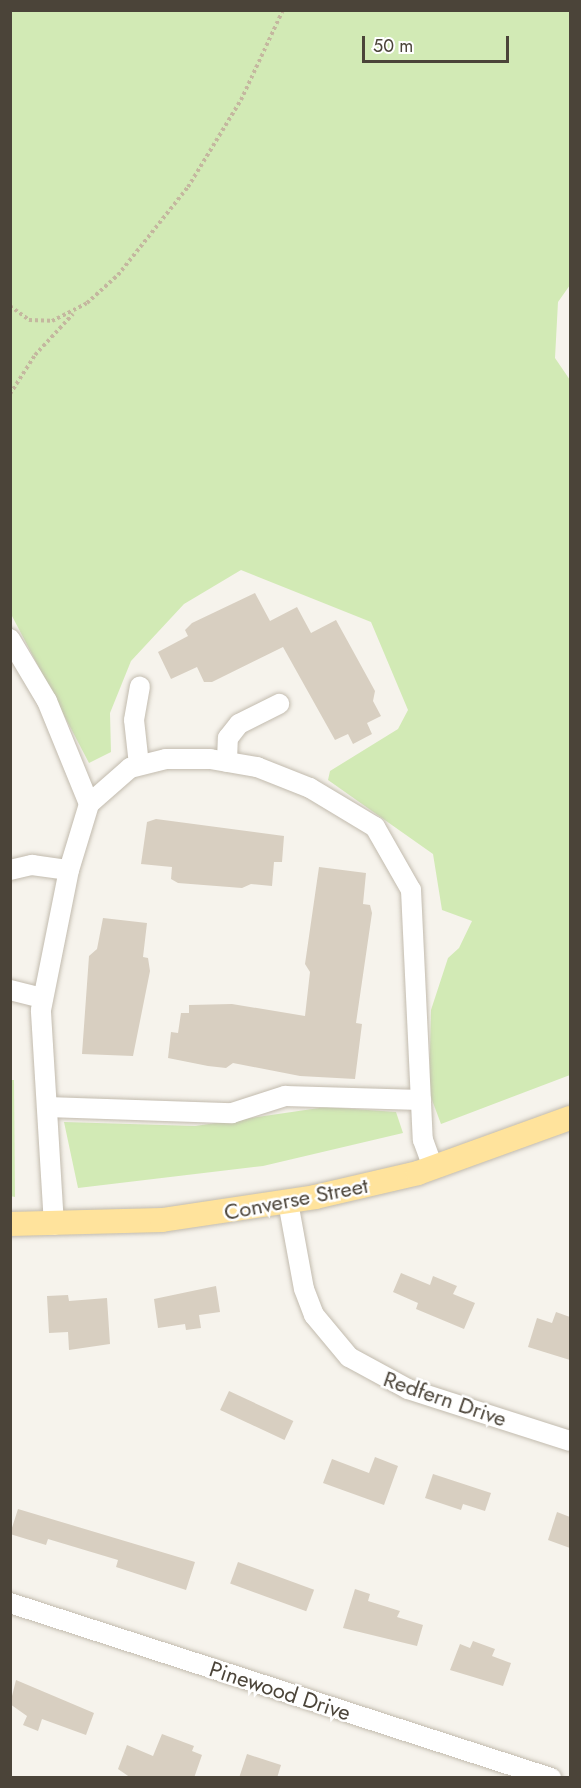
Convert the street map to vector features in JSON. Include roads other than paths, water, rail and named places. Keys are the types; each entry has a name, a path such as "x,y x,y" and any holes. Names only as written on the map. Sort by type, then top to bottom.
{"main road":[{"name":"Converse Street","path":"10,1224 54,1225 162,1220 288,1202 433,1168 570,1118"}],"street":[{"path":"10,639 47,701 89,804"},
{"path":"139,765 134,720 140,687"},
{"path":"227,762 228,738 239,724 279,704"},
{"path":"54,1225 40,1036 44,998 69,870 89,804 103,787 139,765 166,759 227,762 257,767 310,789 375,827 411,890 423,1140 433,1168"},
{"path":"10,870 32,865 69,870"},
{"path":"10,990 44,998"},
{"path":"47,1107 232,1113 285,1096 421,1100"},
{"name":"Redfern Drive","path":"288,1202 304,1289 319,1322 349,1358 408,1389 570,1441"},
{"name":"Pinewood Drive","path":"10,1604 515,1772 550,1778"}]}
